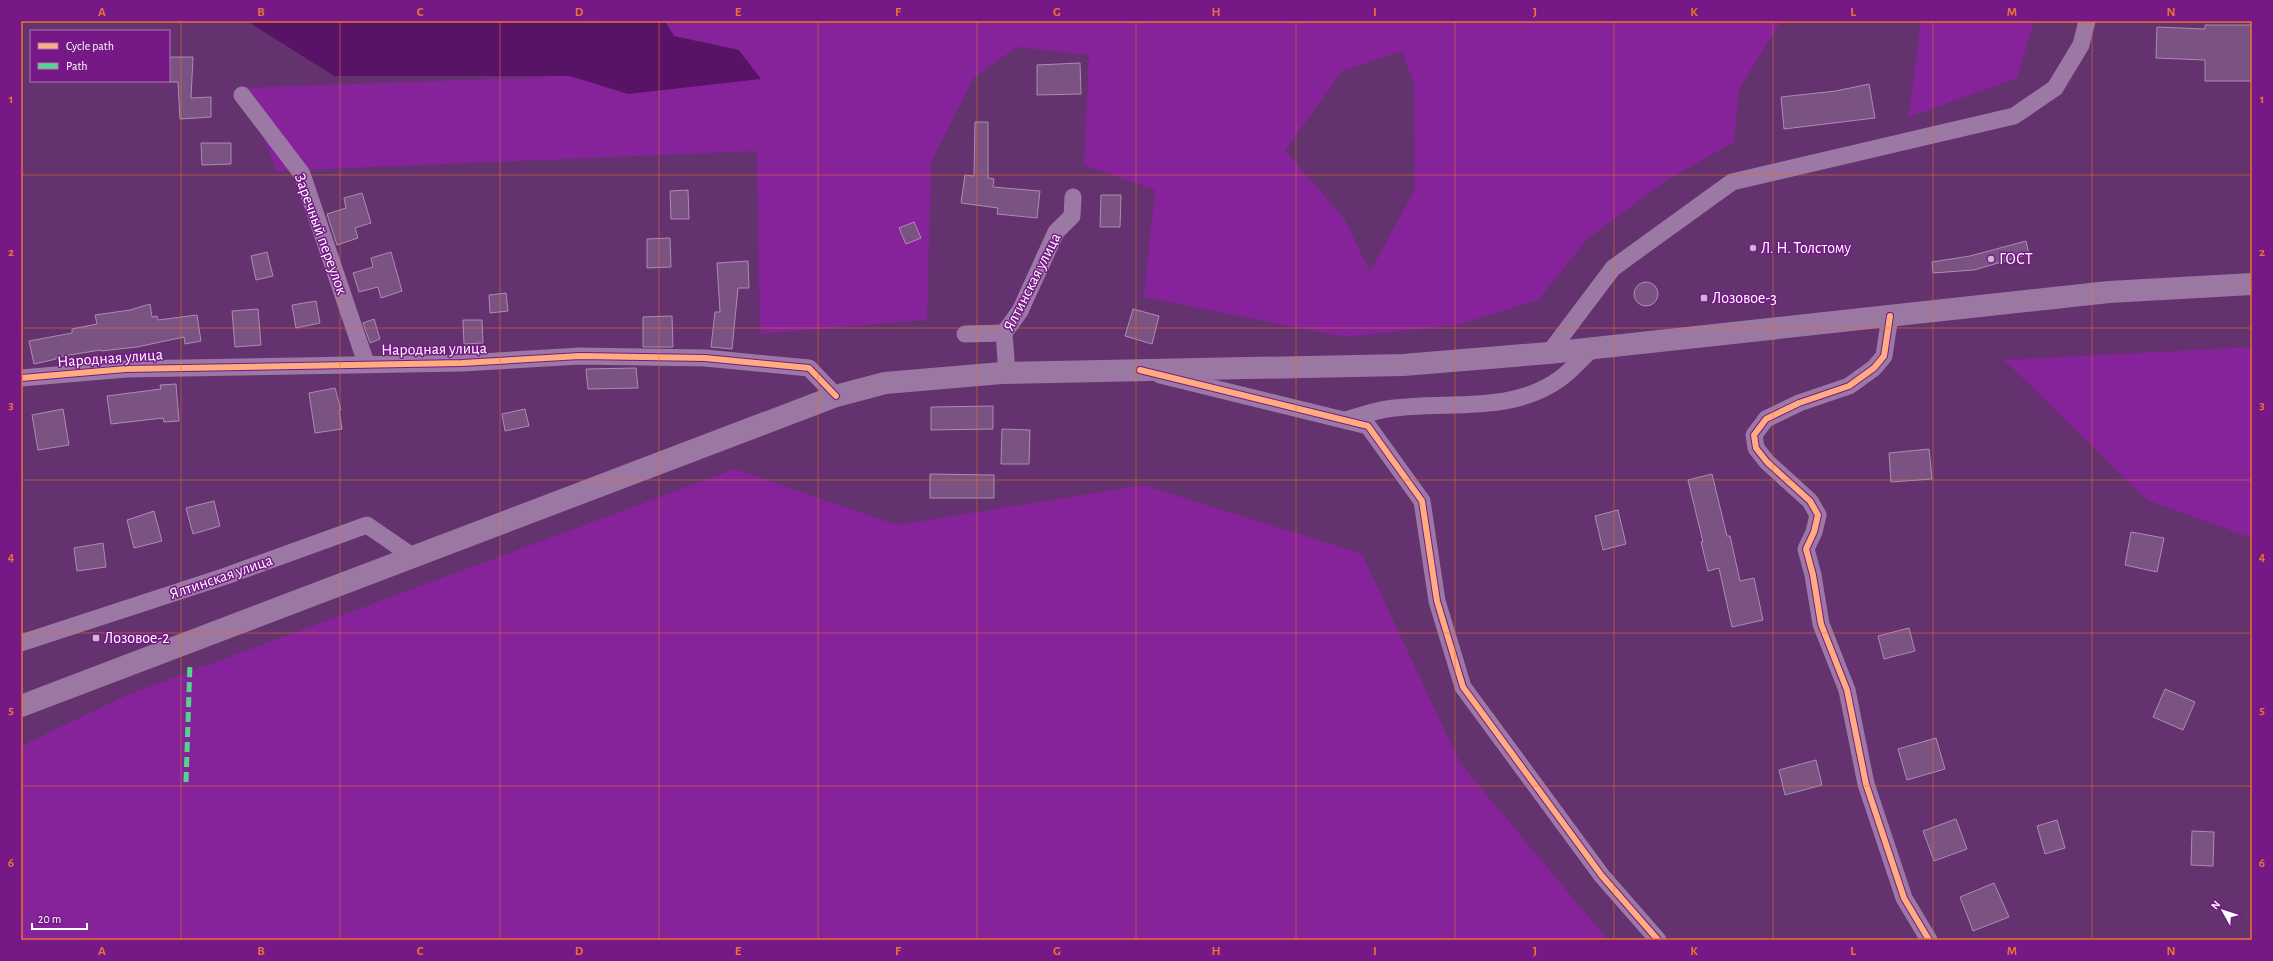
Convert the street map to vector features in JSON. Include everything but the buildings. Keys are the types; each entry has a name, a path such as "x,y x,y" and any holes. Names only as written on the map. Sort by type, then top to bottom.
{"main road":[{"path":"21,706 836,396 885,383 1007,373 1403,365 1549,353 2109,292 2252,284"}],"street":[{"path":"1549,353 1613,268 1732,182 2014,116 2055,88 2081,45 2088,21"},
{"name":"Заречный переулок","path":"242,95 302,174 366,363"},
{"name":"Ялтинская улица","path":"1007,373 1004,333 1020,311 1056,232 1072,216 1073,196"},
{"path":"1890,316 1884,356 1874,368 1849,386 1799,403 1766,419 1754,435 1756,448 1767,462 1810,501 1818,515 1814,532 1806,549 1813,575 1821,624 1847,690 1866,784 1904,898 1930,940"},
{"path":"965,334 1004,333"},
{"path":"1344,420 1387,409 1452,404 1500,403 1529,395 1561,378 1592,348"},
{"name":"Народная улица","path":"21,378 126,369 366,363 462,363 580,356 705,358 809,368 836,396"},
{"path":"1140,370 1368,426 1422,501 1437,601 1463,687 1602,876 1658,940"},
{"name":"Ялтинская улица","path":"21,643 226,576 367,525 412,556"}],"shaded area":[{"path":"247,21 591,21 592,23 596,21 665,21 674,36 739,50 761,79 628,94 570,76 334,76"},
{"path":"540,21 1781,21 1739,89 1734,142 1667,180 1587,239 1538,300 1457,325 1344,337 1144,297 1155,190 1084,165 1089,55 1017,47 974,77 931,162 927,320 760,334 757,151 277,171 243,88 548,77","holes":["1402,51 1414,84 1415,189 1370,272 1344,218 1285,151 1342,71"]},
{"path":"1921,21 2034,21 2017,78 1909,117"},
{"path":"2252,347 2252,538 2147,500 2004,360"},
{"path":"735,469 897,525 1143,485 1362,554 1460,763 1608,940 21,940 21,746 127,695"}],"marked path":[{"path":"186,782 190,663"}],"cycle path":[{"path":"1890,316 1884,356 1874,368 1849,386 1799,403 1766,419 1754,435 1756,448 1767,462 1810,501 1818,515 1814,532 1806,549 1813,575 1821,624 1847,690 1866,784 1904,898 1929,940"},
{"path":"21,378 126,369 462,363 580,356 705,358 809,368 836,396"},
{"path":"1140,370 1368,426 1422,501 1437,601 1463,687 1602,876 1658,940"}],"place":[{"name":"Л. Н. Толстому","path":"1753,248"},
{"name":"ГОСТ","path":"1991,259"},
{"name":"Лозовое-3","path":"1704,298"},
{"name":"Лозовое-2","path":"96,638"}]}
